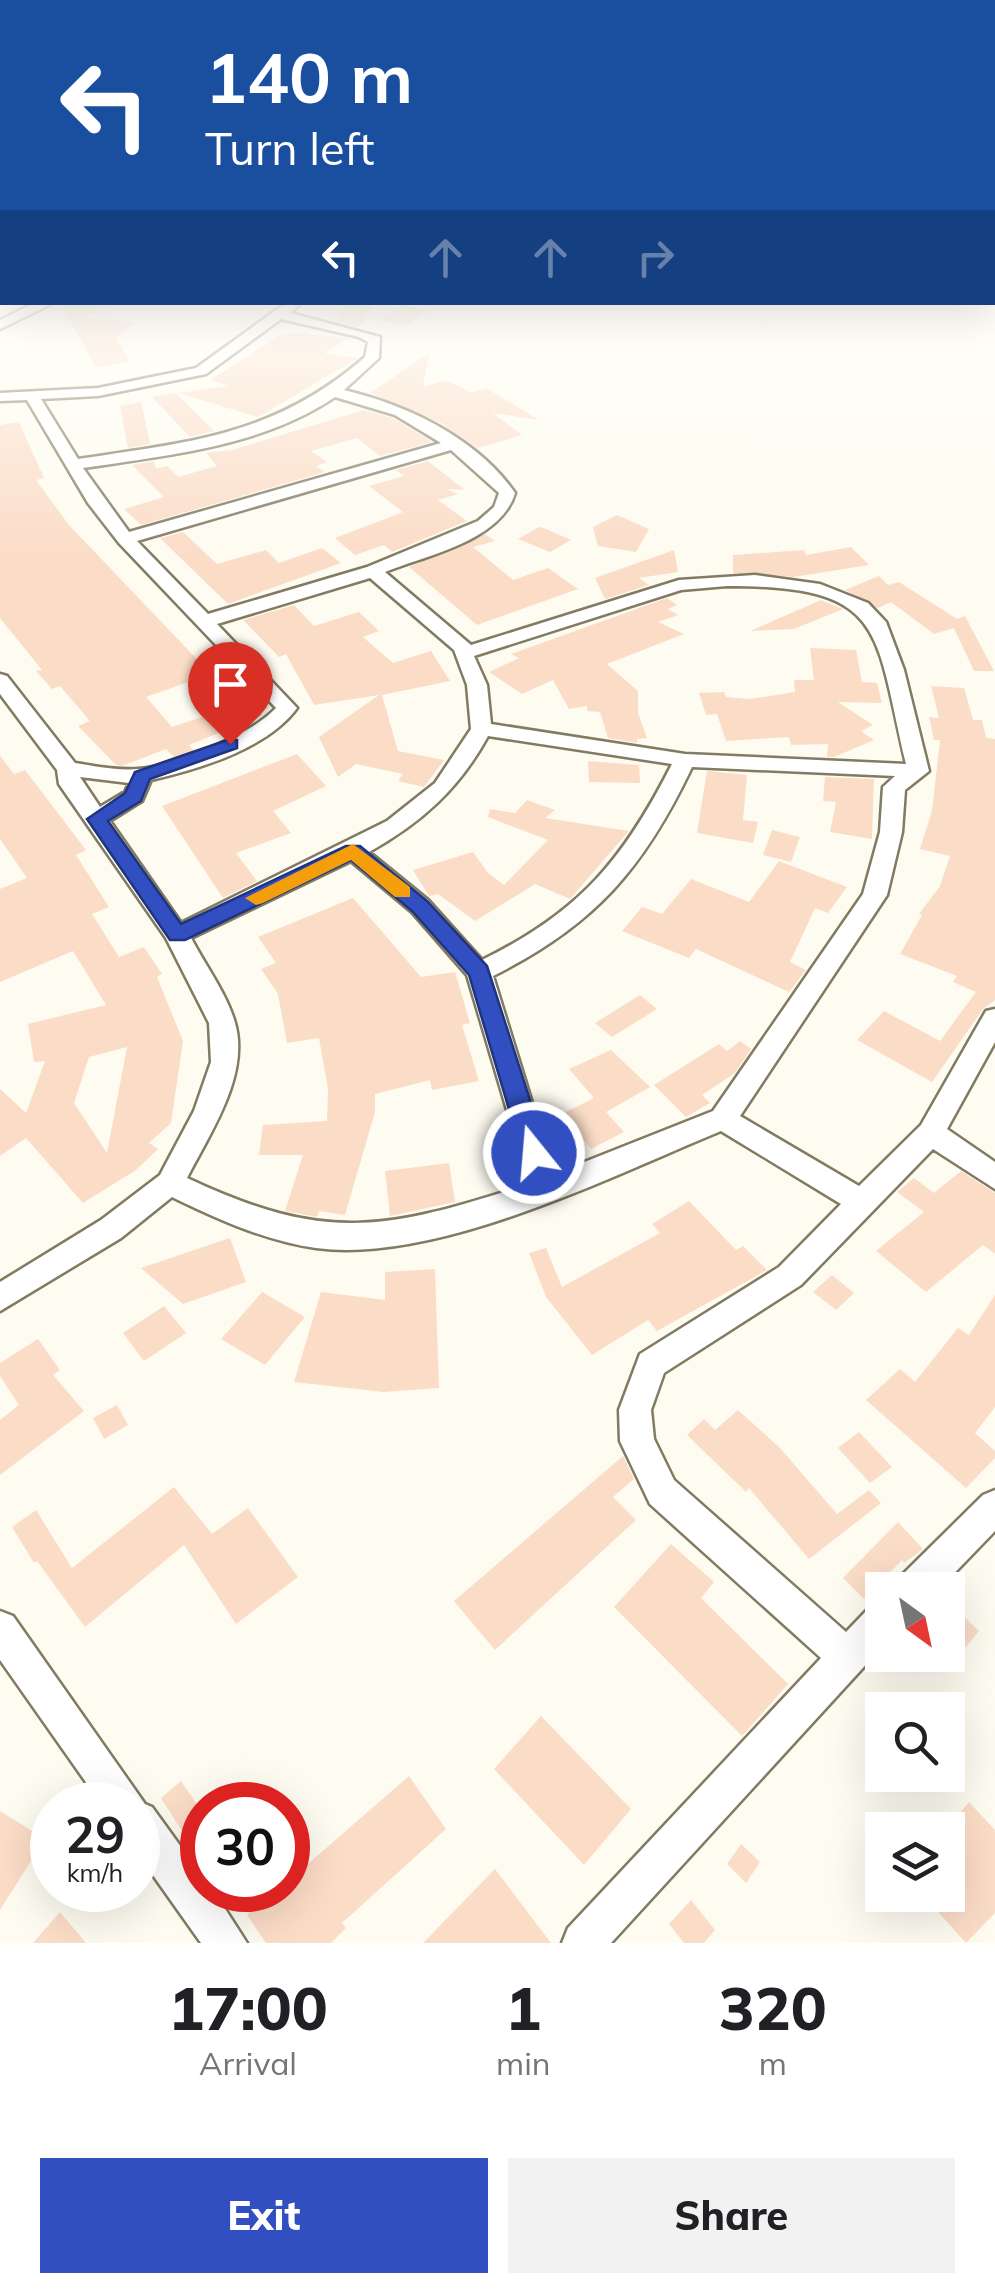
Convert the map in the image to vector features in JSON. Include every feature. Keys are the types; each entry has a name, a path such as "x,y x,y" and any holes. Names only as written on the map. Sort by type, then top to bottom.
{"street":[{"path":"0,397 137,386 177,377"},
{"path":"76,464 203,444 263,426 330,392 349,377"},
{"path":"205,621 373,571 484,525 502,509 507,494 501,481 450,445 403,414 330,392"},
{"path":"32,396 96,503 125,539 287,708 283,720 264,732 142,776 68,769"},
{"path":"125,539 450,445"},
{"path":"373,571 468,652"},
{"path":"178,935 353,851 431,805 461,768 481,729 477,685 462,652 679,585 712,580 825,590 864,605 880,626 918,771"},
{"path":"0,680 68,769 70,784 178,935 222,1023 224,1062 208,1111 170,1183 111,1229 0,1298"},
{"path":"481,729 685,760 918,771"},
{"path":"479,972 534,941 618,872 647,835 685,760"},
{"path":"170,1183 239,1215 316,1235 386,1235 546,1190 723,1119 875,895 892,832 894,787 918,771"},
{"path":"97,819 134,796 142,776"},
{"path":"353,851 420,906 479,972 546,1190"},
{"path":"847,1657 662,1492 637,1441 635,1410 650,1364 790,1276 931,1134 995,1018"},
{"path":"723,1119 862,1202"},
{"path":"931,1134 995,1177"},
{"path":"931,1572 995,1506"},
{"path":"583,1943 865,1638"},
{"path":"5,1647 108,1782"},
{"path":"160,1852 226,1943"}],"building":[{"path":"215,377 326,377 258,417 178,393 229,386 210,380"},
{"path":"394,377 425,377 423,387 446,380 472,393 486,388 539,420 493,413 522,435 478,448 441,423 370,393"},
{"path":"176,393 214,431 190,437 152,397"},
{"path":"141,402 150,444 128,448 120,406"},
{"path":"364,410 393,418 432,442 380,456 357,438 311,451 327,462 316,466 325,472 141,525 124,509 164,497 132,465 154,461 156,469 167,466 178,477 217,466 206,453 232,450"},
{"path":"19,422 44,478 36,480 69,525 211,674 146,697 172,727 249,701 262,715 189,745 194,751 174,757 166,749 122,766 116,765 78,726 90,721 60,686 52,689 36,671 42,670 0,618 0,425"},
{"path":"428,461 465,490 447,489 458,494 438,500 467,521 392,552 384,545 355,555 335,538 403,512 369,486 404,476 396,470"},
{"path":"617,515 649,529 636,552 598,546 593,527"},
{"path":"539,527 571,540 550,552 518,539"},
{"path":"183,532 217,564 266,550 279,563 322,548 341,563 228,604 160,538"},
{"path":"485,534 495,541 473,547 513,580 548,568 578,589 477,625 409,567"},
{"path":"851,547 869,565 794,577 733,573 733,555 804,550 806,555"},
{"path":"674,550 678,572 639,578 649,585 605,599 595,578"},
{"path":"879,576 888,585 899,582 957,619 965,616 994,671 974,671 954,628 934,634 891,602 878,608 845,590"},
{"path":"667,598 677,605 668,609 678,615 658,622 684,634 607,664 638,691 638,713 647,738 637,739 637,743 608,738 600,712 587,711 587,706 569,709 553,680 522,694 489,672 519,658 511,654"},
{"path":"821,600 843,609 794,629 750,631"},
{"path":"294,605 314,626 359,612 379,631 363,637 393,663 431,651 450,681 382,695 398,751 444,760 424,787 398,781 403,774 356,764 338,777 319,737 379,695 314,705 286,654 279,657 243,620"},
{"path":"810,648 856,650 862,682 877,683 882,703 838,702 873,725 861,731 874,740 834,757 827,757 828,744 791,745 789,737 726,741 717,714 706,715 699,693 724,692 726,697 750,699 795,692 794,680 814,680"},
{"path":"931,686 964,688 973,720 982,720 986,738 995,739 995,1000 983,1009 932,1082 857,1040 884,1011 940,1041 976,992 953,982 957,976 900,954 922,915 919,914 940,886 950,856 920,849 932,811 940,740 934,740 929,717 939,718"},
{"path":"297,754 326,786 273,811 291,833 236,853 257,881 223,898 162,806"},
{"path":"0,756 14,774 25,770 86,850 76,855 109,907 92,914 119,957 144,947 162,974 157,977 183,1041 171,1123 149,1143 158,1149 136,1170 83,1203 26,1138 0,1156 0,1089 26,1113 45,1061 34,1062 28,1024 106,1005 73,951 0,982 0,889 27,878 0,839","holes":["127,1047 107,1153 74,1103 89,1057"]},
{"path":"588,761 639,765 640,783 589,782"},
{"path":"707,771 747,775 743,820 758,822 753,843 697,833"},
{"path":"825,777 874,779 872,839 830,832 836,802 823,801"},
{"path":"527,800 555,810 545,818 629,831 570,899 535,884 475,921 438,894 429,896 413,870 473,852 488,873 504,885 548,840 488,817 490,809 515,813"},
{"path":"772,830 800,837 791,862 763,855"},
{"path":"779,861 847,887 828,913 815,908 790,962 806,970 789,992 696,949 689,958 622,931 642,907 662,914 691,879 749,902"},
{"path":"353,898 421,977 455,972 470,1023 462,1025 479,1081 432,1090 430,1080 375,1094 375,1112 345,1215 319,1211 317,1217 285,1211 303,1155 259,1155 263,1125 327,1121 328,1089 319,1038 287,1043 278,994 261,969 276,963 258,937"},
{"path":"640,995 657,1009 612,1037 595,1023"},
{"path":"740,1041 751,1049 735,1073 702,1095 710,1103 686,1117 654,1085 719,1044 727,1051"},
{"path":"611,1050 650,1087 606,1112 624,1132 591,1149 562,1114 594,1098 569,1069"},
{"path":"449,1163 455,1202 390,1216 385,1171"},
{"path":"961,1171 995,1193 995,1254 983,1245 926,1292 876,1251 924,1212 897,1192 914,1178 934,1193"},
{"path":"689,1201 736,1250 743,1246 767,1270 657,1331 648,1320 592,1355 546,1297 529,1253 546,1248 562,1287 660,1233 652,1224"},
{"path":"230,1238 246,1282 183,1304 141,1268"},
{"path":"435,1269 439,1388 384,1392 294,1382 321,1292 385,1300 385,1272"},
{"path":"832,1275 854,1293 836,1310 813,1292"},
{"path":"262,1292 305,1317 265,1365 221,1339"},
{"path":"995,1295 995,1407 975,1433 995,1451 995,1458 966,1488 866,1400 900,1369 915,1382 958,1328 969,1335"},
{"path":"164,1306 186,1333 144,1361 123,1333"},
{"path":"38,1339 60,1370 53,1375 84,1411 0,1475 0,1420 19,1405 0,1376 0,1363"},
{"path":"117,1405 128,1425 104,1439 93,1418"},
{"path":"738,1410 780,1448 837,1514 869,1490 881,1503 809,1559 749,1488 746,1492 687,1435 704,1419 715,1430"},
{"path":"859,1432 892,1467 870,1483 838,1448"},
{"path":"623,1456 634,1479 613,1497 636,1520 495,1650 454,1601"},
{"path":"174,1487 212,1534 248,1508 298,1577 236,1624 184,1545 85,1627 37,1561 34,1563 12,1527 36,1510 72,1568"},
{"path":"898,1522 923,1549 904,1563 902,1560 890,1572 865,1572 864,1599 843,1578"},
{"path":"671,1544 714,1582 701,1598 788,1684 742,1736 614,1607"},
{"path":"965,1618 979,1631 965,1646"},
{"path":"541,1716 631,1809 584,1865 494,1769"},
{"path":"409,1776 446,1829 342,1923 346,1928 331,1943 266,1943 247,1915 310,1912 310,1862"},
{"path":"181,1781 180,1828 161,1798"},
{"path":"969,1802 995,1830 995,1913 966,1943 938,1912 965,1912 965,1812 961,1812"},
{"path":"0,1811 30,1830 30,1863 0,1910"},
{"path":"741,1844 760,1862 746,1883 727,1864"},
{"path":"495,1869 551,1943 423,1943"},
{"path":"691,1900 715,1930 704,1943 684,1943 669,1924"},
{"path":"60,1912 86,1943 33,1943"}],"slow traffic":[{"path":"256,898 353,851 402,892"}],"route":[{"path":"230,744 142,776 134,796 97,819 178,935 353,851 420,906 479,972 534,1153"}]}
